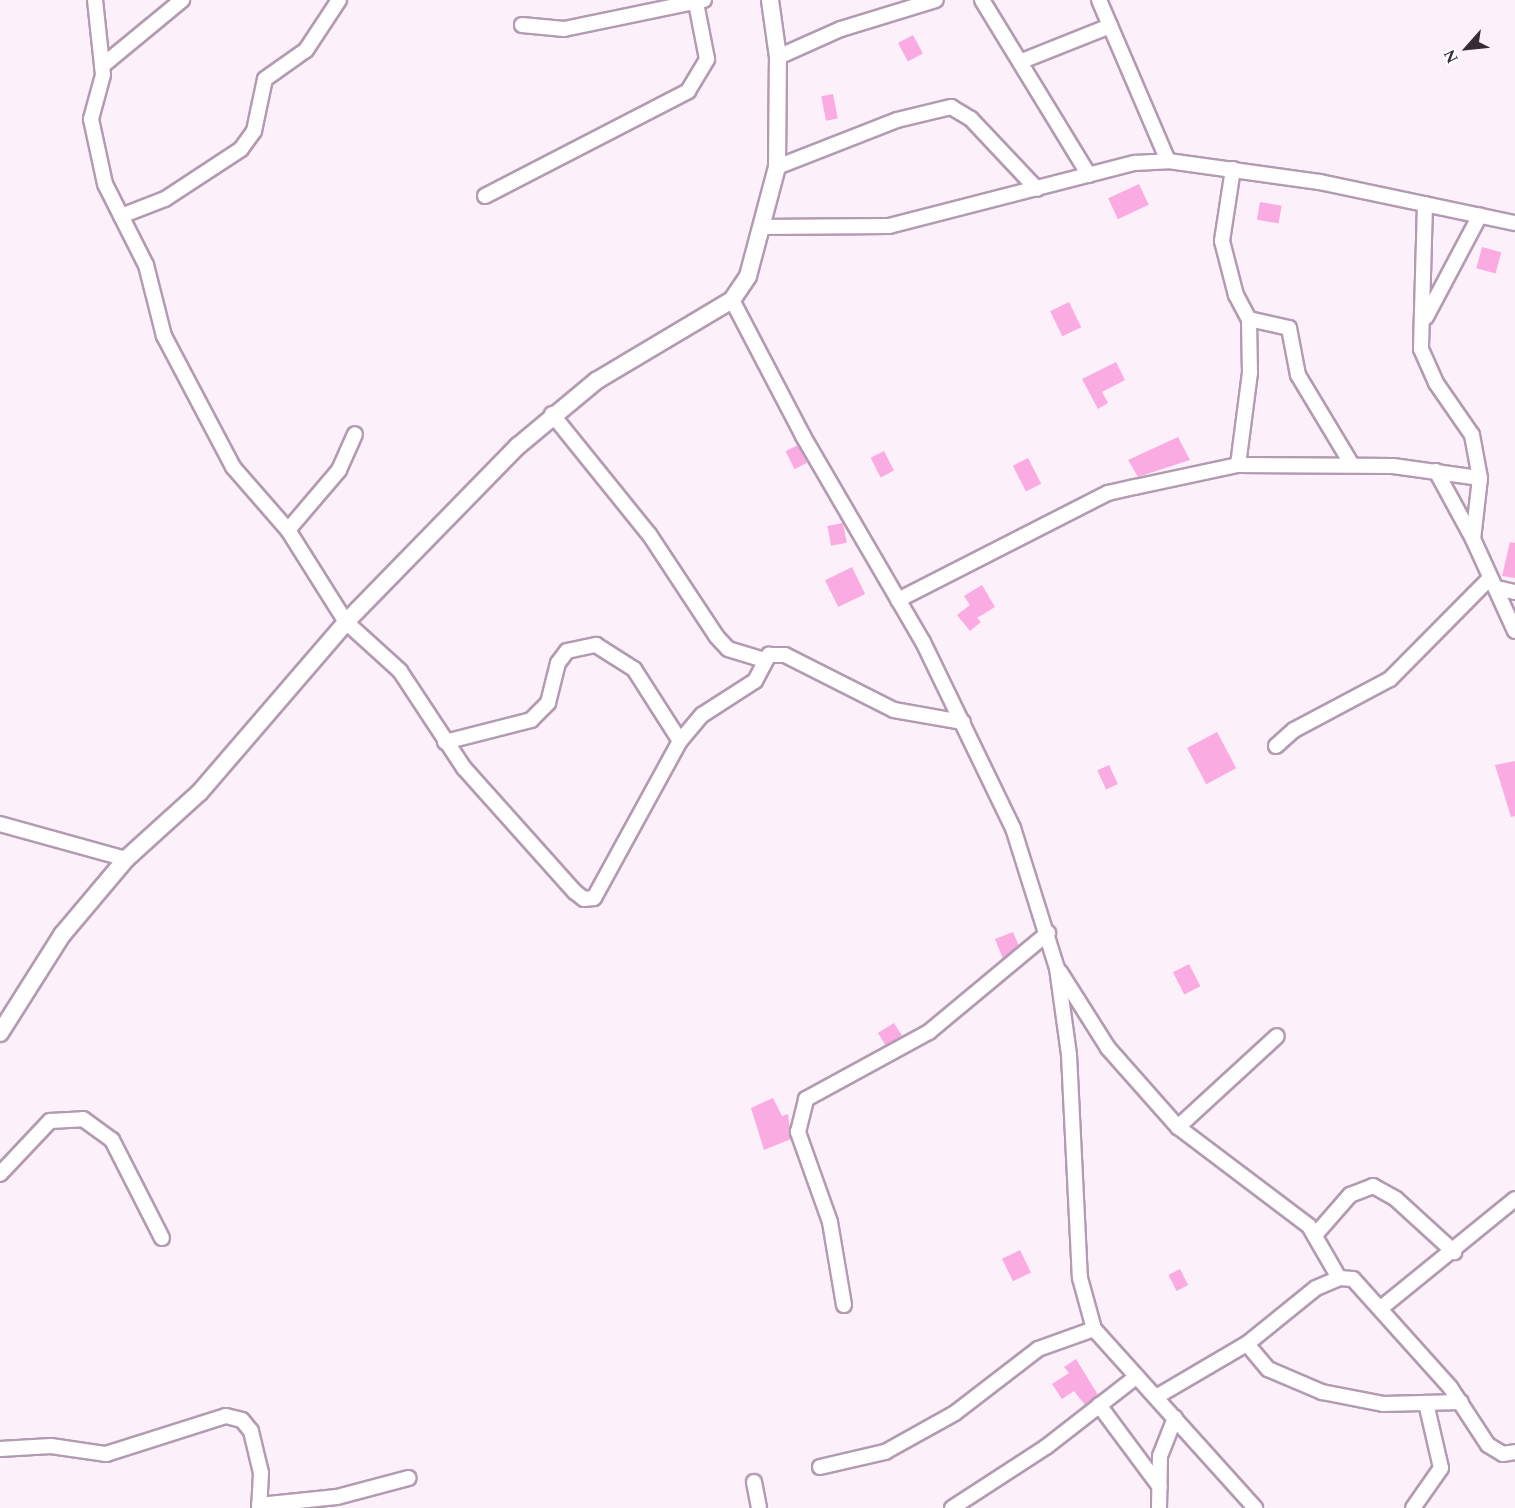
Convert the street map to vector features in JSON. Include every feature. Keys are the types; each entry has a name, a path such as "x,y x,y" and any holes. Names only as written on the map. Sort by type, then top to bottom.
{"street":[{"path":"95,0 102,66 91,119 105,184 146,265 164,336 233,467 288,530 346,622 399,671 445,742 559,876 589,900 680,741 702,715 755,681 763,660"},
{"path":"102,66 182,0"},
{"path":"121,216 165,199 241,149 254,131 265,79 306,50 339,0"},
{"path":"0,1033 62,935 126,859 200,792 245,739 287,695 346,622 552,414 596,381 732,300 748,276 777,167 778,57 770,0"},
{"path":"778,57 841,29 936,0"},
{"path":"982,0 1022,60 1089,175"},
{"path":"1099,0 1168,161"},
{"path":"485,196 688,91 707,59 700,1 564,29 522,25"},
{"path":"1022,60 1110,26"},
{"path":"777,167 897,120 951,107 970,119 1037,189"},
{"path":"761,227 889,226 1089,175 1168,161 1233,169 1480,214 1515,223"},
{"path":"1233,169 1222,241 1236,295 1249,319 1249,392 1238,465"},
{"path":"1425,204 1424,322 1421,349 1426,366 1466,422 1480,478 1473,539"},
{"path":"1424,322 1480,214"},
{"path":"732,300 963,722 1013,828 1048,933 1057,968 1069,1054 1080,1278 1094,1329 1255,1508"},
{"path":"1249,319 1289,328 1298,375 1352,465"},
{"path":"552,414 649,534 717,637 728,649 763,660 785,655 894,710 963,722"},
{"path":"288,530 339,470 355,434"},
{"path":"898,600 1108,493 1238,465 1352,465 1436,471 1480,478"},
{"path":"1436,471 1473,539 1515,631"},
{"path":"1493,583 1515,592"},
{"path":"1276,746 1294,730 1390,679 1493,583"},
{"path":"445,742 531,720 548,703 558,663 567,651 596,645 634,669 680,741"},
{"path":"0,824 126,859"},
{"path":"844,1305 830,1222 798,1132 806,1099 929,1032 1048,933"},
{"path":"1057,968 1108,1048 1178,1127 1284,1204 1316,1234 1339,1278"},
{"path":"1178,1127 1277,1036"},
{"path":"0,1174 50,1121 83,1119 112,1140 162,1238"},
{"path":"1316,1234 1350,1195 1373,1186 1396,1198 1454,1252"},
{"path":"1382,1308 1454,1252 1515,1199"},
{"path":"1156,1397 1247,1344 1316,1288 1339,1278 1353,1279 1382,1308 1461,1402 1488,1445 1503,1454 1515,1452"},
{"path":"820,1467 885,1452 955,1413 1038,1349 1094,1329"},
{"path":"1247,1344 1268,1369 1322,1392 1365,1403 1461,1402"},
{"path":"954,1507 1099,1406 1136,1377"},
{"path":"1413,1508 1441,1468 1426,1402"},
{"path":"1099,1406 1160,1487"},
{"path":"0,1449 51,1446 106,1454 226,1416 242,1420 251,1431 261,1473 259,1507 337,1497 409,1478"},
{"path":"1159,1508 1160,1456 1175,1418"},
{"path":"754,1482 759,1508"}],"building":[{"path":"913,35 923,54 908,62 898,43"},
{"path":"833,94 838,119 826,121 821,96"},
{"path":"1139,184 1149,205 1118,219 1108,198"},
{"path":"1260,202 1282,206 1279,224 1257,220"},
{"path":"1482,247 1501,252 1496,273 1476,268"},
{"path":"1069,302 1081,327 1062,336 1050,311"},
{"path":"1116,362 1125,380 1102,392 1108,403 1098,409 1082,379"},
{"path":"1178,437 1190,460 1138,477 1128,460"},
{"path":"798,445 807,463 795,469 786,451"},
{"path":"884,451 894,471 881,477 871,458"},
{"path":"1028,458 1041,484 1026,492 1013,466"},
{"path":"843,523 847,543 831,546 827,526"},
{"path":"1510,542 1515,543 1515,578 1502,576"},
{"path":"852,567 865,594 838,607 825,580"},
{"path":"982,585 995,607 977,618 981,622 970,631 957,615 970,605 964,596"},
{"path":"1217,732 1236,768 1206,784 1187,748"},
{"path":"1515,761 1515,816 1511,817 1495,765"},
{"path":"1109,765 1118,784 1106,790 1097,770"},
{"path":"1013,932 1019,946 1003,959 995,939"},
{"path":"1189,964 1200,986 1184,994 1173,972"},
{"path":"894,1023 902,1036 886,1046 878,1033"},
{"path":"773,1098 782,1116 788,1114 791,1139 764,1150 751,1108"},
{"path":"1020,1250 1031,1272 1013,1281 1002,1259"},
{"path":"1180,1269 1188,1285 1177,1291 1168,1275"},
{"path":"1076,1359 1098,1395 1085,1405 1074,1391 1062,1399 1052,1384 1069,1373 1064,1367"}]}
